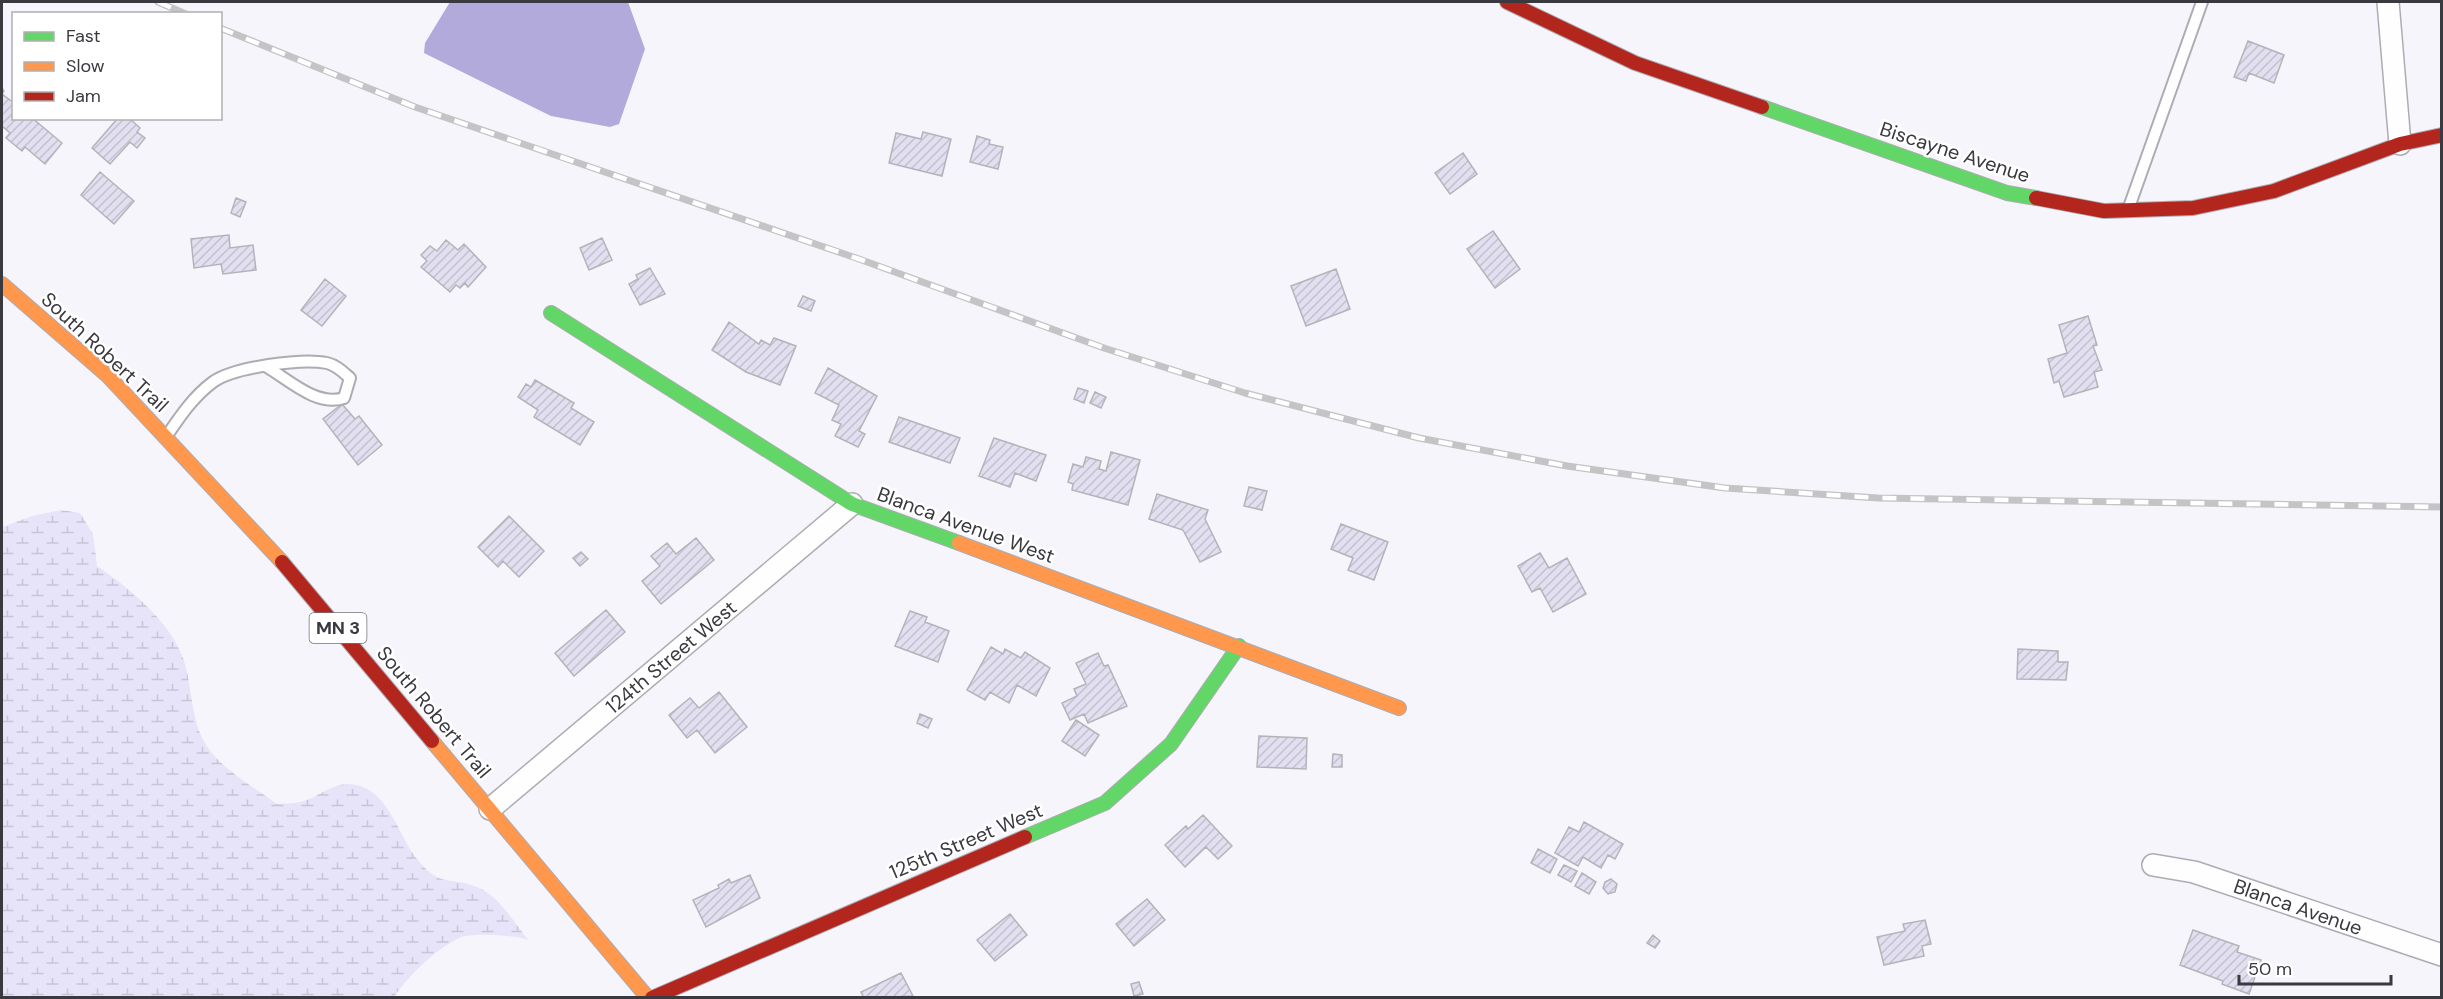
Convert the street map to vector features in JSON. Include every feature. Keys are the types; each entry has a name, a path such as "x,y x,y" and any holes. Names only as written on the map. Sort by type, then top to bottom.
{"street":[{"name":"Biscayne Avenue","path":"1507,2 1635,63 2007,193 2104,211 2193,208 2274,191 2400,144 2442,135"},
{"path":"2388,2 2400,144"},
{"name":"South Robert Trail","path":"2,284 108,376 266,543 650,998"},
{"name":"Blanca Avenue West","path":"551,313 852,504 1239,646 1399,708"},
{"name":"124th Street West","path":"490,810 852,504"},
{"name":"125th Street West","path":"650,998 1105,803 1171,744 1239,646"},
{"name":"Blanca Avenue","path":"2153,865 2194,872 2442,955"}],"lane":[{"path":"2128,210 2202,2"},
{"path":"166,437 190,404 215,381 242,370 293,363 327,363 350,378 348,391 344,398 334,402 319,399 267,367"}],"green space":[{"path":"61,510 80,513 93,534 97,566 147,606 177,644 183,658 199,731 218,760 277,804 306,800 341,785 362,786 373,793 390,812 410,849 425,868 438,878 467,884 485,891 506,910 528,940 493,935 459,938 423,964 394,997 2,997 2,527 32,516"}],"shaded area":[{"path":"450,2 628,2 645,49 619,124 610,127 551,116 424,53 425,43"}],"building":[{"path":"2248,41 2284,55 2274,83 2249,73 2246,81 2234,77"},
{"path":"2,94 12,102 12,120 34,120 62,143 45,164 25,147 22,151 6,138 10,133 2,126"},
{"path":"116,120 131,120 140,128 137,132 145,138 137,148 130,142 110,164 92,148"},
{"path":"923,132 951,139 942,176 889,163 896,133 921,139"},
{"path":"977,136 990,140 989,144 1003,147 998,169 970,162"},
{"path":"1463,153 1477,174 1450,194 1435,173"},
{"path":"100,172 134,201 114,224 81,195"},
{"path":"236,198 246,202 240,217 231,213"},
{"path":"1493,231 1520,269 1495,288 1467,249"},
{"path":"229,235 230,248 253,245 256,270 223,274 221,264 194,268 191,239"},
{"path":"602,238 612,260 589,270 580,248"},
{"path":"446,240 458,250 464,244 486,267 468,287 465,283 460,288 456,285 450,292 421,267 427,261 421,255 430,246 437,251"},
{"path":"650,268 665,294 640,305 629,284 638,279 636,275"},
{"path":"1336,269 1350,309 1306,326 1291,286"},
{"path":"325,279 346,296 322,326 301,310"},
{"path":"803,296 815,301 811,311 798,306"},
{"path":"2088,316 2097,345 2093,346 2102,370 2094,372 2098,387 2064,397 2059,381 2054,383 2048,359 2067,353 2059,325"},
{"path":"729,322 759,344 761,340 770,345 774,338 796,346 780,385 746,372 712,350"},
{"path":"828,368 877,396 859,431 865,434 858,447 835,436 841,424 832,420 839,405 815,393"},
{"path":"535,380 574,403 571,408 594,422 580,445 534,417 538,410 518,397 526,384 531,387"},
{"path":"1078,388 1088,391 1084,403 1074,399"},
{"path":"1095,392 1106,397 1101,408 1090,403"},
{"path":"342,404 355,419 359,416 382,445 358,465 323,419"},
{"path":"899,417 960,438 950,463 889,442"},
{"path":"994,438 1046,455 1036,481 1015,473 1010,487 979,476"},
{"path":"1111,452 1140,460 1128,505 1072,490 1073,484 1068,482 1073,464 1083,467 1086,457 1101,461 1099,469 1106,471"},
{"path":"1249,487 1267,491 1262,510 1244,506"},
{"path":"1157,494 1208,510 1205,519 1221,552 1200,562 1183,530 1149,519"},
{"path":"509,516 544,551 519,577 503,561 498,567 478,547"},
{"path":"1341,524 1388,542 1374,580 1348,570 1353,558 1331,549"},
{"path":"696,538 714,560 661,604 642,581 660,566 651,556 667,543 676,554"},
{"path":"581,552 588,559 580,566 573,558"},
{"path":"1540,553 1549,568 1567,558 1586,594 1553,612 1540,588 1532,592 1518,566"},
{"path":"606,610 625,632 574,676 555,653"},
{"path":"910,611 927,617 925,622 949,631 938,662 895,646"},
{"path":"991,647 1003,654 1005,649 1021,658 1025,652 1050,668 1036,696 1017,685 1009,703 990,692 985,700 967,690"},
{"path":"2018,649 2058,651 2058,662 2068,662 2066,680 2017,679"},
{"path":"1098,653 1104,666 1108,665 1127,706 1088,723 1084,714 1070,720 1062,703 1077,696 1074,689 1086,684 1076,663"},
{"path":"719,692 747,727 715,753 697,730 687,738 669,715 690,698 699,708"},
{"path":"920,714 932,719 928,728 917,723"},
{"path":"1076,720 1099,735 1085,756 1062,741"},
{"path":"1259,736 1307,738 1306,769 1257,767"},
{"path":"1333,754 1342,755 1342,767 1332,767"},
{"path":"1203,815 1232,846 1218,859 1206,847 1185,867 1165,845 1186,826 1188,829"},
{"path":"1584,822 1623,844 1615,859 1608,855 1601,868 1583,857 1578,866 1555,853 1569,827 1579,832"},
{"path":"1538,849 1557,859 1550,873 1531,863"},
{"path":"1564,865 1577,871 1571,882 1558,875"},
{"path":"1582,873 1596,882 1589,894 1575,886"},
{"path":"750,875 760,898 706,927 693,900 719,888 718,885 729,879 731,883"},
{"path":"1611,879 1617,884 1615,892 1608,894 1603,888 1605,882"},
{"path":"1147,899 1165,920 1134,946 1116,924"},
{"path":"1010,914 1027,935 995,961 977,940"},
{"path":"1925,920 1931,944 1922,946 1924,956 1884,965 1877,937 1905,931 1903,924"},
{"path":"2193,930 2239,946 2237,952 2261,960 2249,994 2222,984 2223,981 2180,965"},
{"path":"1653,935 1660,941 1655,948 1647,943"},
{"path":"901,973 913,996 864,998 861,992"},
{"path":"1139,982 1143,994 1134,996 1131,984"}],"railway":[{"path":"158,2 181,12"},
{"path":"222,29 415,107 859,259 1104,348 1245,393 1419,438 1567,466 1725,488 1878,498 2442,507"}],"traffic: fast":[{"path":"1762,107 2007,193 2036,198"},
{"path":"551,313 852,504 959,543"},
{"path":"1025,837 1105,803 1171,744 1239,646"}],"traffic: slow":[{"path":"2,284 108,376 282,562"},
{"path":"959,543 1399,708"},
{"path":"432,741 648,998"}],"traffic: jam":[{"path":"1507,2 1635,63 1762,107"},
{"path":"2036,198 2104,211 2193,208 2274,191 2400,144 2442,135"},
{"path":"282,562 432,741"},
{"path":"652,998 1025,837"}]}
